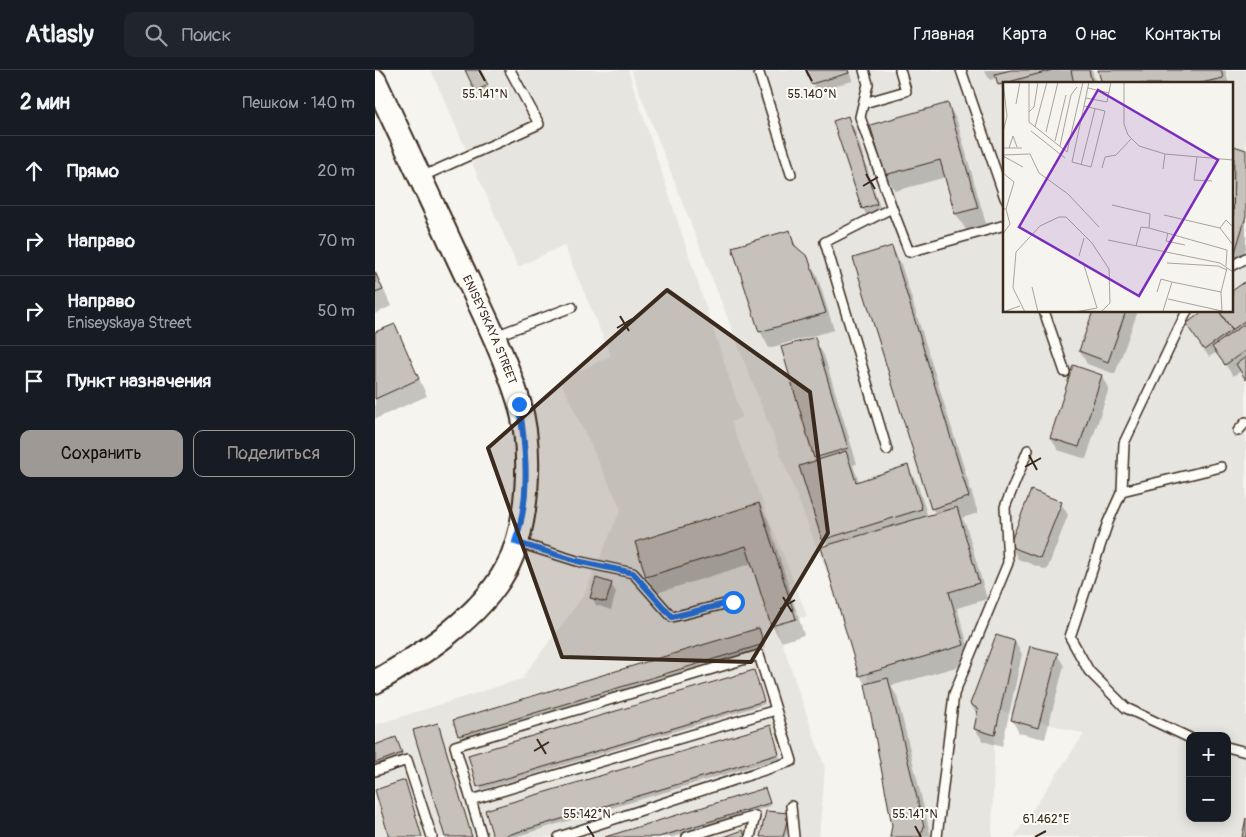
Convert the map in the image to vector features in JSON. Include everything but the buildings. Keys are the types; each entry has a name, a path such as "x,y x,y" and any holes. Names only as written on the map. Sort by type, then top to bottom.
{"street":[{"name":"ENISEYSKAYA STREET","path":"375,80 495,336 519,404 526,445 526,486 520,529 506,569 487,596 463,620 409,663 375,682"}],"lane":[{"path":"420,178 539,124 509,70"},
{"path":"758,70 791,174"},
{"path":"864,70 869,84 861,117 909,252 1003,226"},
{"path":"864,103 906,91 900,70"},
{"path":"961,70 1003,192"},
{"path":"887,450 825,242 892,208"},
{"path":"1233,265 1246,258"},
{"path":"495,336 572,307"},
{"path":"1044,312 1065,372"},
{"path":"1186,736 1126,708 1089,671 1070,637 1108,522 1122,491 1124,443 1187,312"},
{"path":"1237,431 1246,422"},
{"path":"937,837 955,694 1008,562 1005,507 1028,450"},
{"path":"1122,491 1221,467"},
{"path":"515,542 577,561 633,573 672,617 733,602"},
{"path":"482,837 455,746 759,655 792,761 559,837"},
{"path":"471,800 776,710"},
{"path":"1231,749 1246,752"},
{"path":"375,771 407,760 432,837"},
{"path":"791,806 794,837"},
{"path":"687,837 755,816 751,837"}],"highlighted area":[{"path":"667,290 810,392 828,533 751,662 562,657 488,448"}],"shaded area":[{"path":"431,70 628,70 742,417 731,422 807,616 776,625 825,768 819,837 375,837 375,725 531,676 522,678 584,595 621,509 560,380 611,356 564,245 518,267"},
{"path":"631,70 1246,70 1246,837 1014,837 1084,734 995,709 992,837 915,837 918,807"}],"route":[{"path":"519,404 526,445 526,486 520,529 515,542 577,561 633,573 672,617 733,602"}]}
